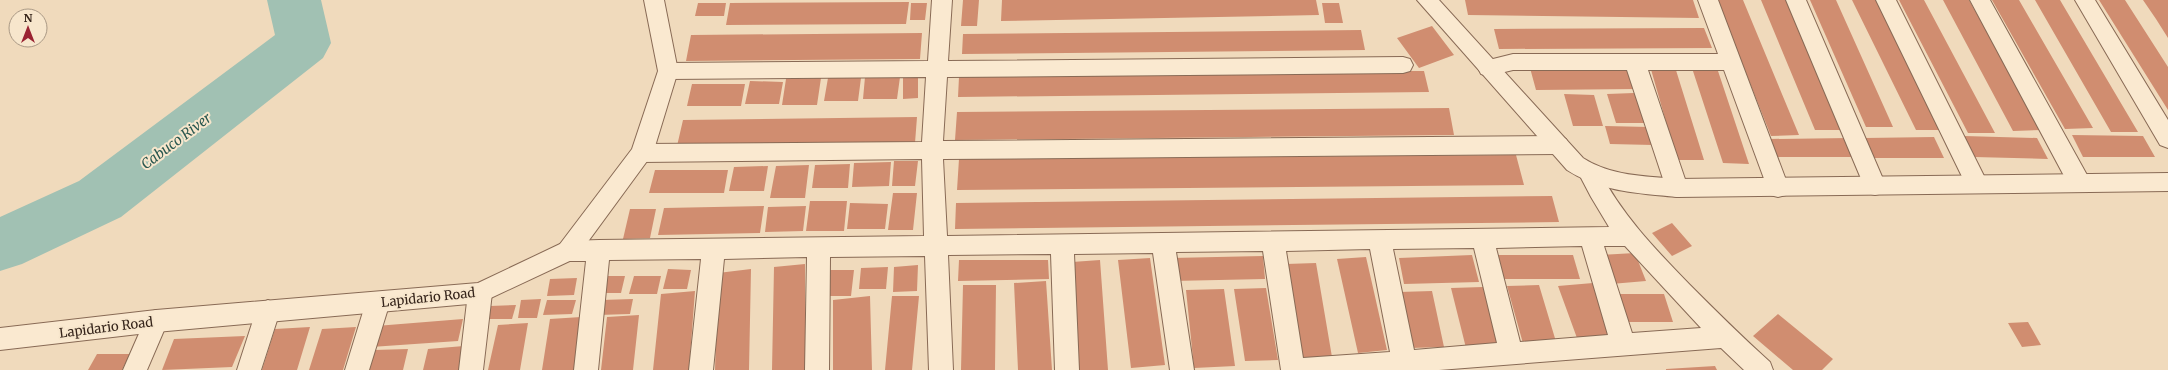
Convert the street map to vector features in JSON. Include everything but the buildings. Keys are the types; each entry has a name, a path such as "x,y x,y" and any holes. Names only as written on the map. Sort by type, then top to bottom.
{"street":[{"name":"Lapidario Road","path":"0,339 156,321 480,293 568,251 642,152 668,71 654,0"},
{"path":"941,370 932,149 942,0"},
{"path":"1427,0 1575,164 1591,176 1615,181 1677,188 1778,188 2079,182 2168,182"},
{"path":"1708,0 1778,188"},
{"path":"1796,0 1875,186"},
{"path":"1886,0 1977,184"},
{"path":"1980,0 2079,182"},
{"path":"2085,0 2168,139"},
{"path":"1488,68 1513,62 1730,62"},
{"path":"1635,62 1677,188"},
{"path":"668,71 1403,65"},
{"path":"642,152 1558,145"},
{"path":"1591,176 1599,194 1630,236 1724,337 1761,370"},
{"path":"568,251 937,247 1630,236"},
{"path":"1590,237 1623,344"},
{"path":"1483,239 1511,353"},
{"path":"1380,240 1404,362"},
{"path":"1273,241 1294,370 1724,337"},
{"path":"1163,243 1182,370"},
{"path":"1062,244 1067,370"},
{"path":"817,370 818,248"},
{"path":"701,370 714,249"},
{"path":"586,370 599,250"},
{"path":"471,370 480,293"},
{"path":"357,370 378,302"},
{"path":"249,370 268,311"},
{"path":"135,370 156,321"}],"waterway":[{"name":"Cabuco River","path":"0,245 100,199 304,43 294,0"}]}
